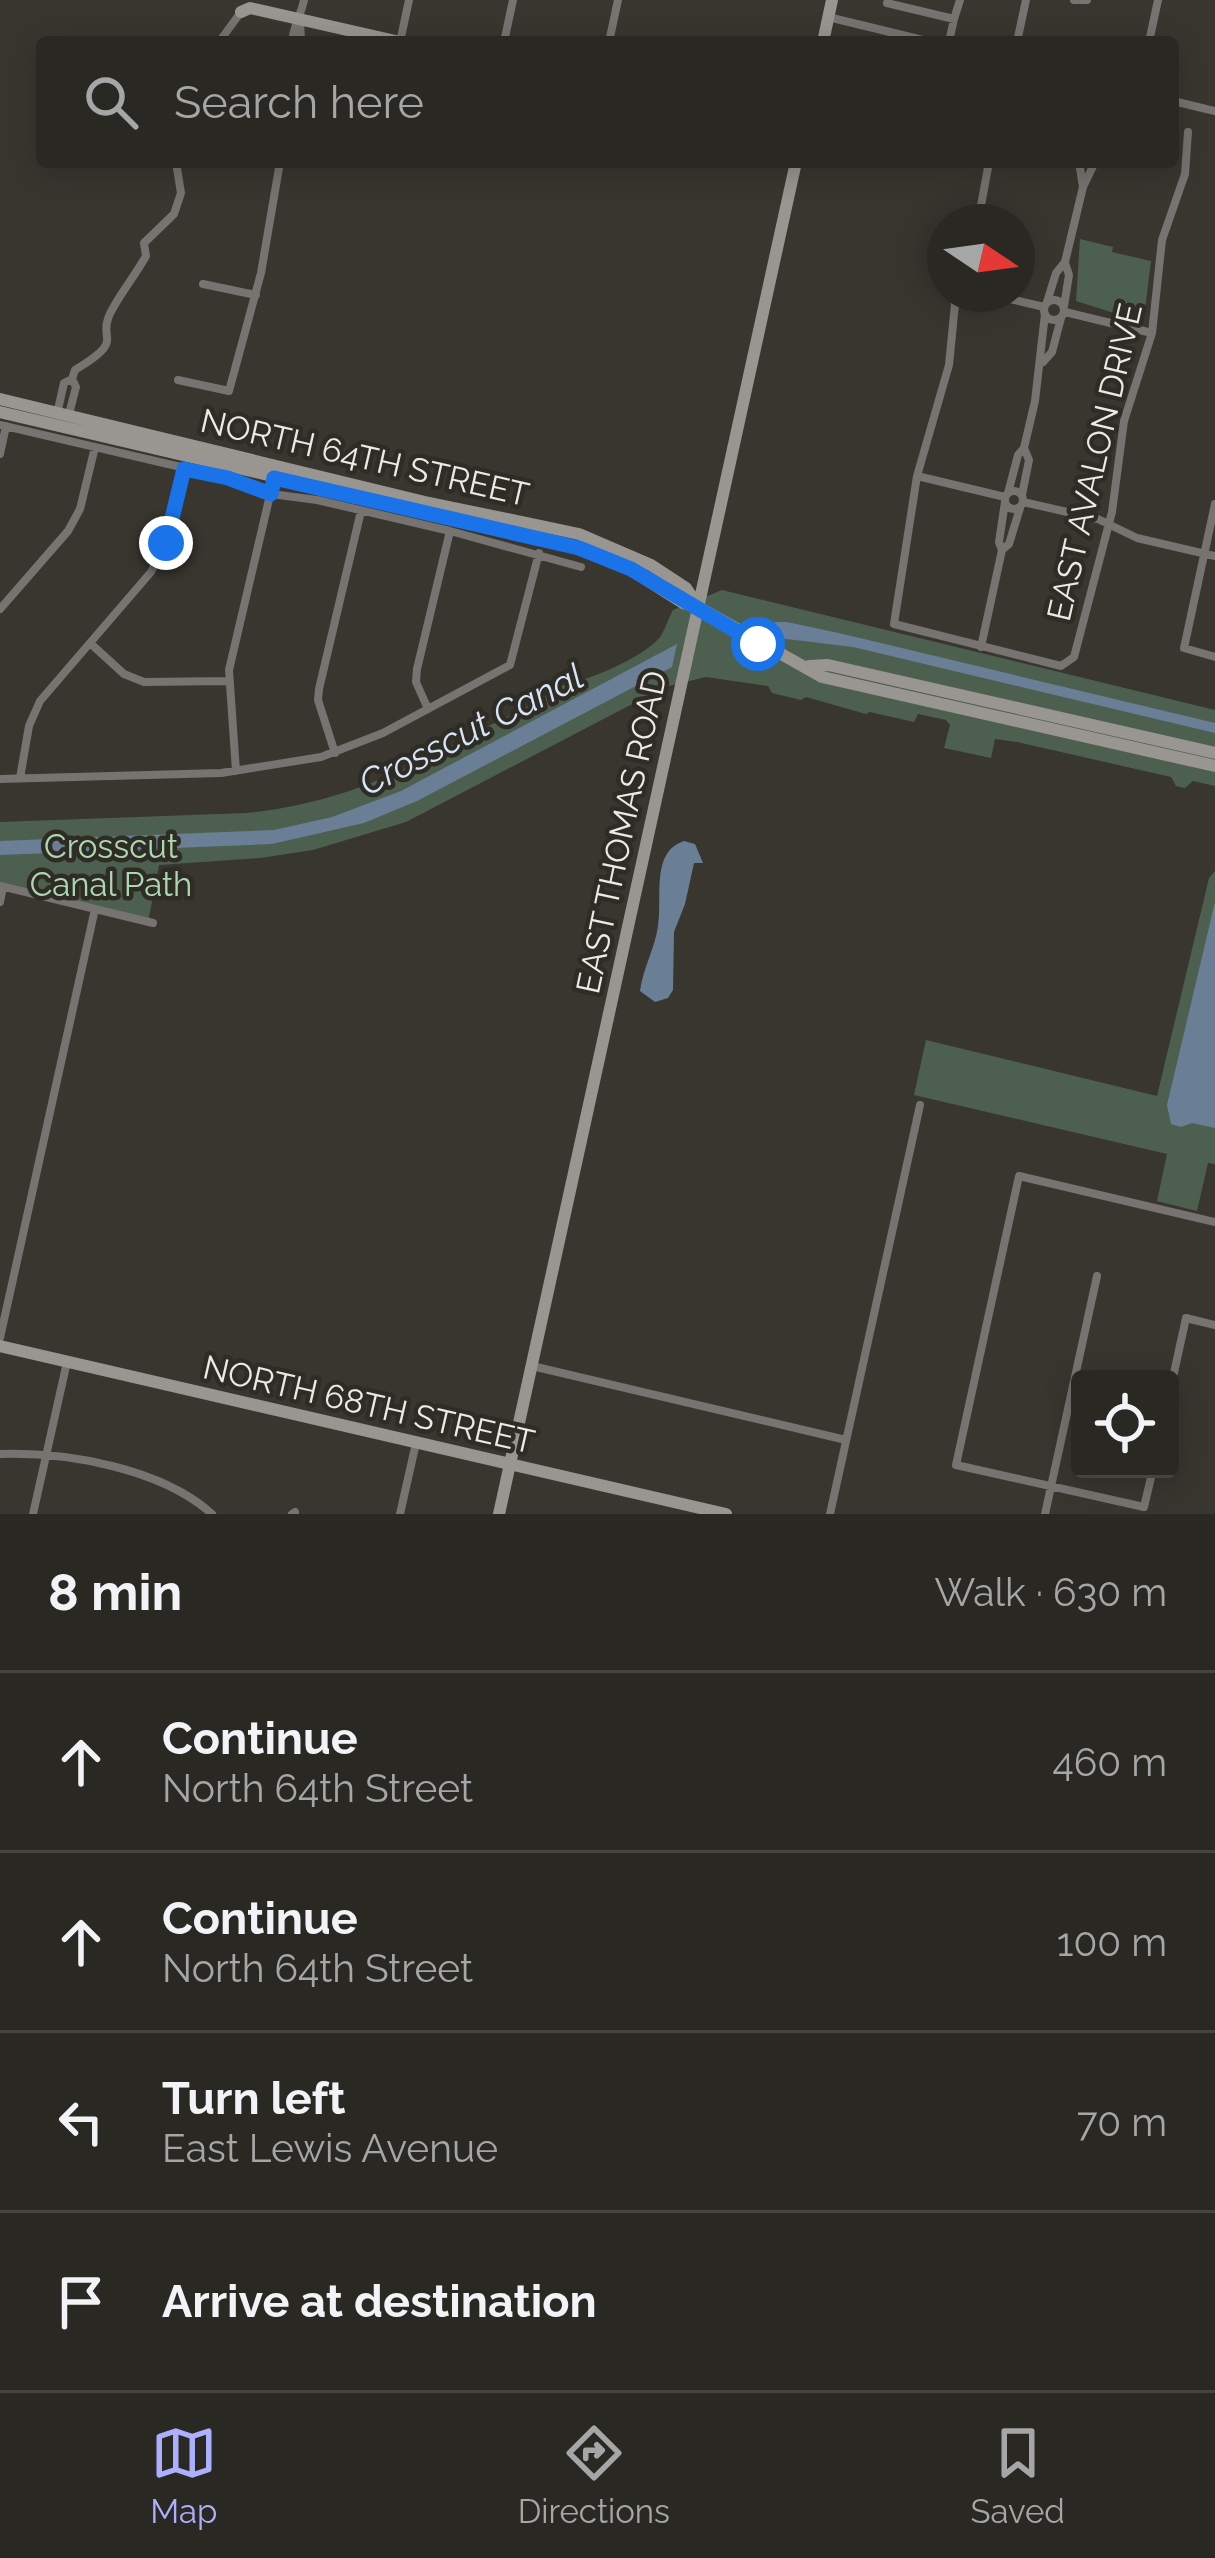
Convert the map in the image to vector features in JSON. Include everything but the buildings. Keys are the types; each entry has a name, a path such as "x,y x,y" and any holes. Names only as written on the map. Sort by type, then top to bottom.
{"main road":[{"path":"824,36 832,0"},
{"path":"241,12 250,8 374,36"},
{"name":"EAST THOMAS ROAD","path":"499,1514 795,168"},
{"name":"NORTH 64TH STREET","path":"0,399 62,420 559,535 651,565 686,588 698,608 822,676 1215,766"},
{"name":"NORTH 64TH STREET","path":"0,412 62,420"},
{"name":"NORTH 64TH STREET","path":"809,666 828,665 1215,753"},
{"name":"NORTH 68TH STREET","path":"0,1342 67,1362 726,1514"}],"street":[{"path":"301,36 304,0"},
{"path":"401,36 409,0"},
{"path":"505,36 514,0"},
{"path":"610,36 618,0"},
{"path":"950,36 960,0"},
{"path":"1018,36 1026,0"},
{"path":"1074,0 1088,0"},
{"path":"1151,36 1158,0"},
{"path":"887,3 954,19"},
{"path":"223,36 241,12"},
{"path":"828,17 906,36"},
{"path":"292,36 300,19"},
{"path":"1179,102 1215,111"},
{"name":"EAST AVALON DRIVE","path":"981,647 1061,666 1069,663 1110,524 1124,421 1152,333 1162,240 1189,158 1189,132"},
{"path":"1179,156 1189,158"},
{"path":"62,420 76,387 75,370 106,351 110,312 146,256 143,243 174,214 182,193 177,168"},
{"path":"178,380 229,391 256,295 279,168"},
{"path":"981,204 988,168"},
{"path":"1080,168 1083,187"},
{"path":"954,312 949,364 917,476 894,624 981,647 1002,550 1006,497 1024,448 1042,364 1039,350 1046,308 1056,273 1065,262 1092,168"},
{"path":"1042,364 1052,352 1063,312 1069,274 1065,262"},
{"path":"203,284 256,295"},
{"path":"1046,308 1057,299 1063,312"},
{"path":"1035,305 1046,308 1052,320 1063,312 1152,333"},
{"path":"0,454 3,425"},
{"name":"NORTH 64TH STREET","path":"3,425 581,567"},
{"path":"0,609 68,531 80,509 95,447"},
{"path":"1002,550 1009,544 1022,501 1029,460 1024,448"},
{"path":"20,778 28,726 40,701 152,572 166,543 184,469"},
{"path":"236,771 228,681 275,471"},
{"path":"917,476 1006,497 1016,490 1022,501 1110,524 1137,538 1215,556"},
{"path":"1006,497 1012,509 1022,501"},
{"path":"1215,504 1184,648 1215,657"},
{"path":"335,753 320,708 319,689 361,511"},
{"path":"428,709 416,682 417,669 449,531"},
{"path":"0,779 236,771 335,753 510,665 538,554"},
{"path":"90,644 124,674 143,682 228,681"},
{"path":"0,902 2,886 153,923"},
{"path":"0,1342 95,909"},
{"path":"830,1514 920,1105"},
{"path":"1151,1478 1144,1508 956,1465 1019,1176 1215,1222"},
{"path":"1045,1514 1097,1276"},
{"path":"1175,1370 1186,1318 1215,1325"},
{"path":"33,1514 67,1362"},
{"path":"532,1366 846,1440"},
{"path":"400,1514 416,1442"},
{"path":"0,1454 46,1454 161,1481 212,1514"}],"green space":[{"path":"1080,239 1151,261 1144,318 1133,319 1076,301"},
{"name":"Crosscut Canal Path","path":"722,590 1215,710 1215,786 1193,781 1185,788 1176,786 1171,777 1017,742 995,739 991,758 944,748 950,725 946,720 918,714 914,722 866,714 772,693 768,686 706,677 665,687 406,822 313,850 159,865 149,917 153,923 0,886 0,822 246,813 341,793 427,758 560,686 627,661 660,637 673,610"},
{"path":"1215,871 1215,1164 1208,1163 1197,1211 1157,1201 1167,1154 914,1095 926,1040 1157,1096 1209,878"}],"water":[{"path":"750,622 787,622 843,634 1215,723 1215,733 853,647 778,638"},
{"path":"677,644 672,667 417,801 364,823 272,844 0,855 0,841 274,830 332,817 401,791"},
{"path":"684,841 695,844 703,863 694,863 674,932 673,990 668,998 655,1002 640,991 658,926 662,866 673,847"},
{"path":"1215,902 1215,1128 1192,1123 1181,1127 1171,1124 1167,1105"}],"route":[{"path":"166,543 184,469 271,494 274,478 579,548 631,569 758,644"}],"water label":[{"name":"Crosscut Canal","path":"471,729"}]}
